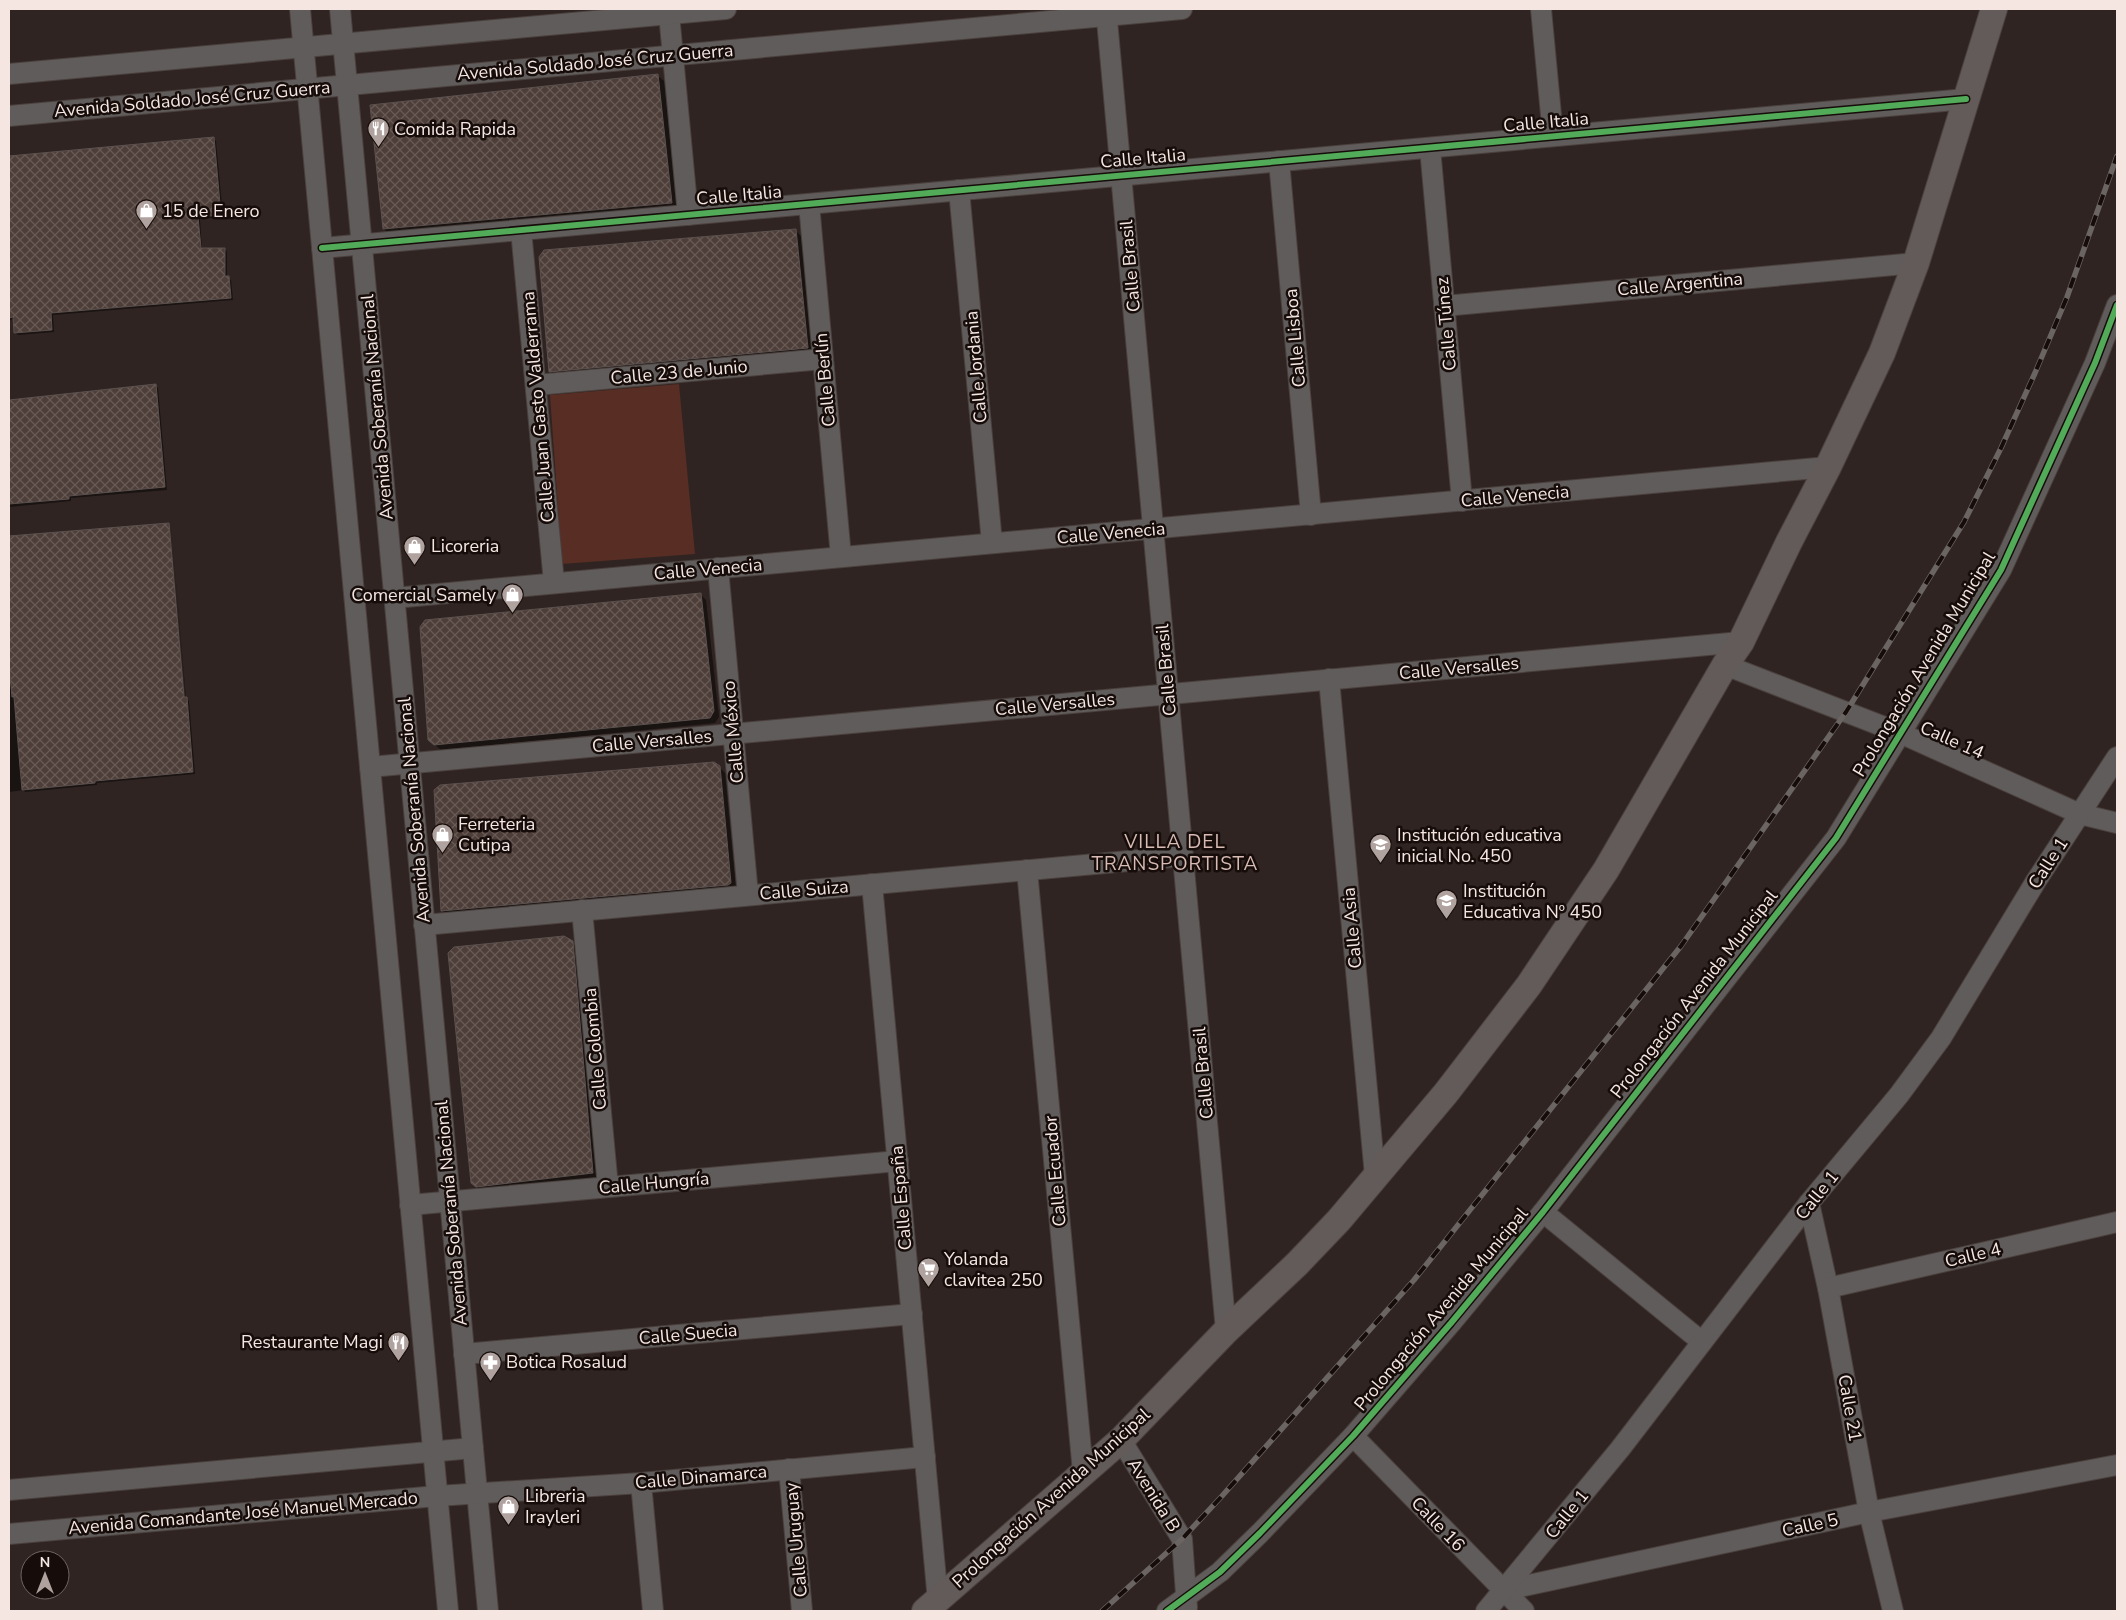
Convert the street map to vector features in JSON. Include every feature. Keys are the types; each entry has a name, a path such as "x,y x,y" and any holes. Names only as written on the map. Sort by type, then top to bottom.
{"main road":[{"name":"Prolongación Avenida Municipal","path":"932,1606 1120,1440 1226,1331 1297,1264 1339,1220 1446,1093 1529,985 1606,870 1740,642 1828,467 1882,353 1916,263 1994,9"}],"street":[{"path":"300,9 448,1611"},
{"name":"Avenida Soberanía Nacional","path":"340,9 488,1611"},
{"path":"9,74 726,9"},
{"name":"Avenida Soldado José Cruz Guerra","path":"9,116 673,55 1107,12 1182,9"},
{"path":"1541,9 1553,136"},
{"name":"Calle Brasil","path":"1107,12 1226,1331"},
{"path":"669,14 688,215"},
{"name":"Calle Italia","path":"322,248 1966,99"},
{"name":"Calle Túnez","path":"1430,148 1462,501"},
{"name":"Calle Lisboa","path":"1278,161 1311,515"},
{"name":"Calle Jordania","path":"959,190 992,543"},
{"name":"Calle Berlín","path":"809,204 841,557"},
{"name":"Calle Juan Gasto Valderrama","path":"521,230 554,583"},
{"name":"Calle Argentina","path":"1444,306 1916,263"},
{"name":"Prolongación Avenida Municipal","path":"1167,1611 1187,1605 1260,1533 1353,1436 1452,1323 1543,1212 1836,838 2001,570 2095,363 2117,305"},
{"name":"Calle 23 de Junio","path":"536,385 823,359"},
{"name":"Calle Venecia","path":"394,598 1828,467"},
{"name":"Calle México","path":"718,568 748,896"},
{"name":"Calle Versalles","path":"370,767 1740,642"},
{"name":"Calle 14","path":"1725,665 1900,733 2080,814 2117,824"},
{"name":"Calle Asia","path":"1329,679 1375,1176"},
{"name":"Calle 1","path":"1486,1611 1620,1449 1809,1204 1899,1095 1941,1038 2036,881 2117,757"},
{"name":"Calle Suiza","path":"424,925 1183,856"},
{"name":"Calle Ecuador","path":"1027,870 1083,1472"},
{"name":"Calle España","path":"872,884 925,1457 932,1606"},
{"name":"Calle Colombia","path":"582,910 608,1187"},
{"name":"Calle Hungría","path":"410,1205 898,1161"},
{"name":"Calle 21","path":"1809,1204 1828,1288 1869,1512 1893,1611"},
{"path":"1543,1212 1702,1342"},
{"name":"Calle 4","path":"1828,1288 2117,1222"},
{"name":"Calle Suecia","path":"464,1354 912,1314"},
{"name":"Calle 16","path":"1353,1436 1465,1553 1505,1590 1524,1611"},
{"name":"Avenida B","path":"1120,1440 1182,1539 1187,1605"},
{"path":"9,1490 473,1448"},
{"name":"Calle Dinamarca","path":"477,1494 641,1483 925,1457"},
{"name":"Calle 5","path":"1505,1590 1869,1512 2117,1465"},
{"name":"Calle Uruguay","path":"789,1469 802,1611"},
{"path":"641,1483 653,1611"},
{"name":"Avenida Comandante José Manuel Mercado","path":"9,1534 477,1494"}],"shaded area":[{"path":"679,384 695,554 562,564 550,395"}],"building":[{"path":"658,74 672,203 383,229 370,105"},
{"path":"214,137 221,215 198,217 201,248 225,248 225,276 229,276 231,298 51,313 52,330 14,333 13,317 9,318 9,156"},
{"path":"796,229 808,348 549,372 539,257 544,250"},
{"path":"156,384 165,487 69,496 69,499 9,504 9,400"},
{"path":"169,523 184,697 187,697 193,772 22,790 14,697 12,697 9,665 9,536"},
{"path":"701,593 714,711 710,718 434,745 428,740 420,627 425,620"},
{"path":"714,762 720,766 731,883 728,885 441,911 434,790 440,785"},
{"path":"564,936 573,941 593,1173 476,1187 471,1183 448,953 454,947"}],"railway":[{"path":"1102,1611 1182,1539 1414,1280 1681,946 1846,712 1964,522 2001,448 2067,297 2117,156"}],"cycle path":[{"path":"322,248 1966,99"},
{"path":"1167,1611 1220,1572 1260,1533 1353,1436 1451,1323 1543,1212 1836,838 2001,570 2095,363 2117,305"}],"place":[{"name":"Comida Rapida","path":"378,148"},
{"name":"15 de Enero","path":"146,230"},
{"name":"Licoreria","path":"415,565"},
{"name":"Comercial Samely","path":"512,614"},
{"name":"Ferreteria Cutipa","path":"442,853"},
{"name":"Institución educativa inicial No. 450","path":"1381,864"},
{"name":"Institución Educativa Nº 450","path":"1447,920"},
{"name":"Yolanda clavitea 250","path":"928,1288"},
{"name":"Restaurante Magi","path":"399,1361"},
{"name":"Botica Rosalud","path":"490,1381"},
{"name":"Libreria Irayleri","path":"509,1525"}],"district":[{"name":"VILLA DEL TRANSPORTISTA","path":"1175,852"}]}
